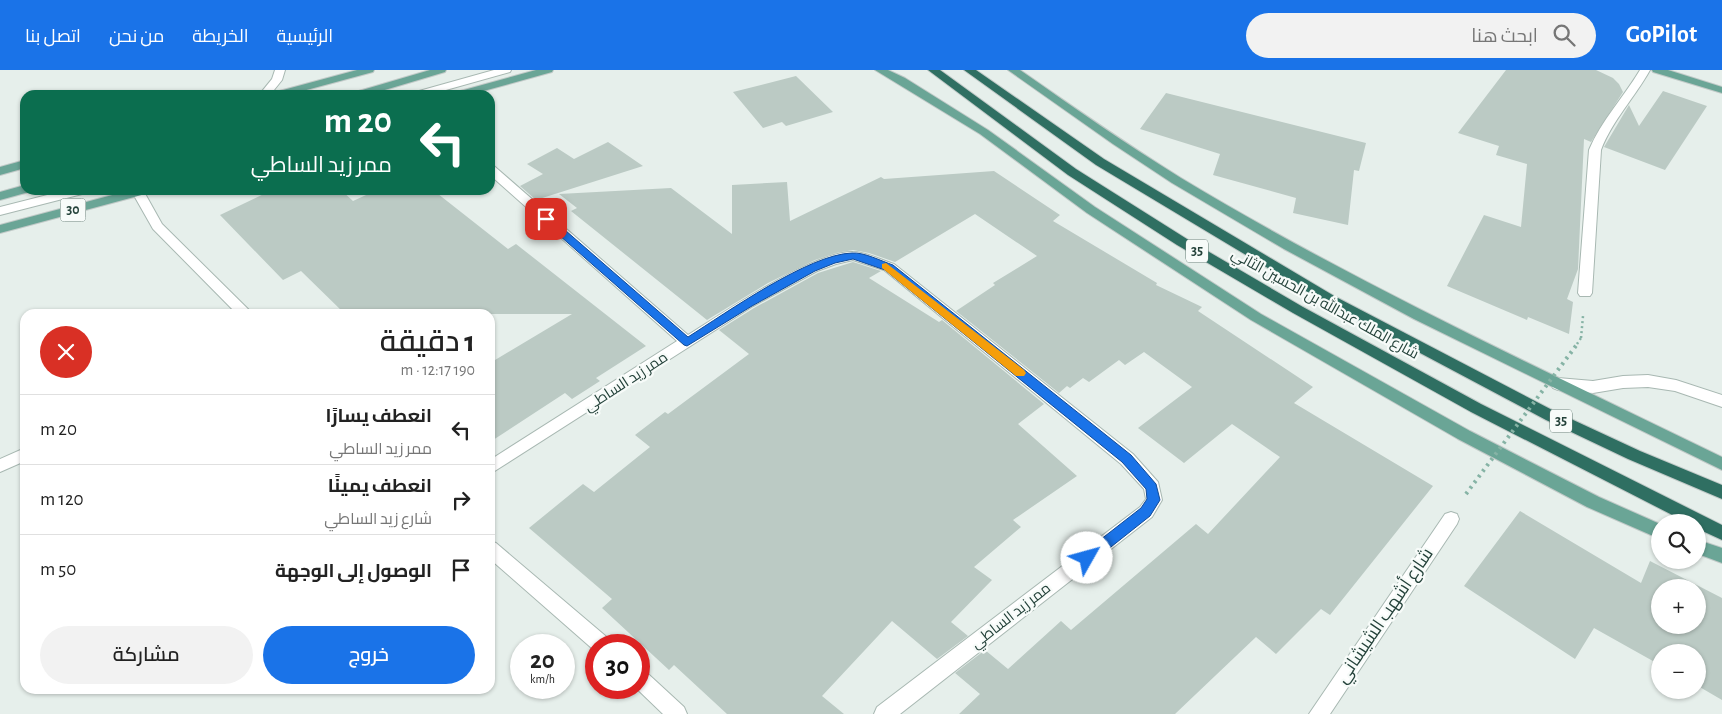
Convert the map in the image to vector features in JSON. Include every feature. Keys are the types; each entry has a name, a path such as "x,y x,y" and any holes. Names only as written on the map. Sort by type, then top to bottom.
{"highway":[{"name":"شارع الملك عبدالله بن الحسين الثاني","path":"933,70 1072,172 1182,242 1290,306 1476,408 1722,533"},
{"name":"شارع الملك عبدالله بن الحسين الثاني","path":"970,70 1100,162 1331,300 1551,416 1634,455 1722,492"}],"main road":[{"path":"373,90 441,70"},
{"path":"474,90 548,70"},
{"path":"880,70 901,80 984,132 1092,210 1256,317 1520,465 1593,502 1651,528"},
{"path":"1013,70 1029,76 1132,152 1249,223 1419,316 1722,464"},
{"path":"1657,70 1676,73 1722,90"},
{"path":"294,90 363,71"},
{"path":"0,171 20,165"},
{"path":"0,196 20,190"},
{"name":"30","path":"0,229 127,195"},
{"path":"1706,550 1722,556"}],"street":[{"path":"268,90 277,80 280,70"},
{"path":"434,90 506,70"},
{"path":"1585,292 1595,150 1601,135 1631,94 1645,70"},
{"path":"495,174 687,342"},
{"path":"0,211 62,195"},
{"path":"144,195 157,226 241,309"},
{"name":"ممر زيد الساطي","path":"495,465 748,303 812,268 833,260 853,256 872,260 889,267 1119,453 1152,487 1154,500 1146,512 884,714"},
{"path":"1558,384 1593,387 1623,382 1648,381 1676,386 1722,401"},
{"path":"0,466 20,456"},
{"name":"شارع أشهب الشيشاني","path":"1319,714 1451,519"},
{"path":"495,552 589,634"},
{"path":"650,688 677,714"}],"path":[{"path":"1466,494 1581,338"}],"building":[{"path":"1506,70 1596,70 1613,78 1623,92 1591,142 1584,139 1578,269 1567,299 1573,302 1569,334 1528,317 1527,320 1447,286 1484,215 1521,227 1527,164 1496,155 1499,146 1458,133"},
{"path":"796,76 833,112 786,126 782,122 763,128 733,92"},
{"path":"1663,91 1707,106 1665,170 1604,147 1629,105 1639,126"},
{"path":"1166,93 1366,143 1359,171 1354,170 1348,225 1293,213 1296,198 1213,175 1220,154 1140,129"},
{"path":"608,142 643,166 536,200 520,186 543,174 527,164 557,148 574,159"},
{"path":"994,171 1060,215 1053,221 1157,283 1156,285 1202,307 1198,311 1313,387 1294,403 1433,486 1330,615 1321,609 1276,654 1256,637 1175,714 959,714 980,694 955,673 985,650 1008,669 1061,621 1071,630 1196,524 1208,534 1280,457 1232,424 1184,463 1138,428 1192,387 1144,352 1125,365 1119,360 1089,382 1083,378 1070,388 1067,386 1059,393 956,311 995,285 993,283 1037,256 975,214 895,262 869,253 853,250 815,260 768,283 707,320 571,211 577,208 559,194 671,188 732,234 732,185 787,182 790,221 881,177 884,179"},
{"path":"262,195 346,195 353,201 366,195 439,195 508,249 516,244 646,346 596,378 600,381 572,399 565,393 495,439 495,360 572,314 495,314 495,309 340,309 301,271 283,280 220,215"},
{"path":"853,262 881,271 869,278 939,322 942,320 1044,404 1018,424 1077,476 1013,520 1021,527 974,567 992,580 951,622 968,636 937,659 892,621 822,696 844,714 727,714 674,665 669,670 650,652 650,634 630,634 602,608 612,599 529,528 583,484 594,492 650,447 635,435 665,412 668,414 749,354 719,330 754,308 818,273"},
{"path":"1520,511 1641,583 1650,561 1651,569 1666,569 1685,579 1651,579 1651,634 1706,634 1706,590 1722,598 1722,700 1706,691 1706,644 1651,644 1651,660 1594,628 1575,659 1464,586"}],"slow traffic":[{"path":"886,266 1020,373"}],"route":[{"path":"546,219 687,342 748,303 812,268 833,260 853,256 872,260 889,267 1126,459 1152,487 1154,500 1146,512 1087,558"}]}
